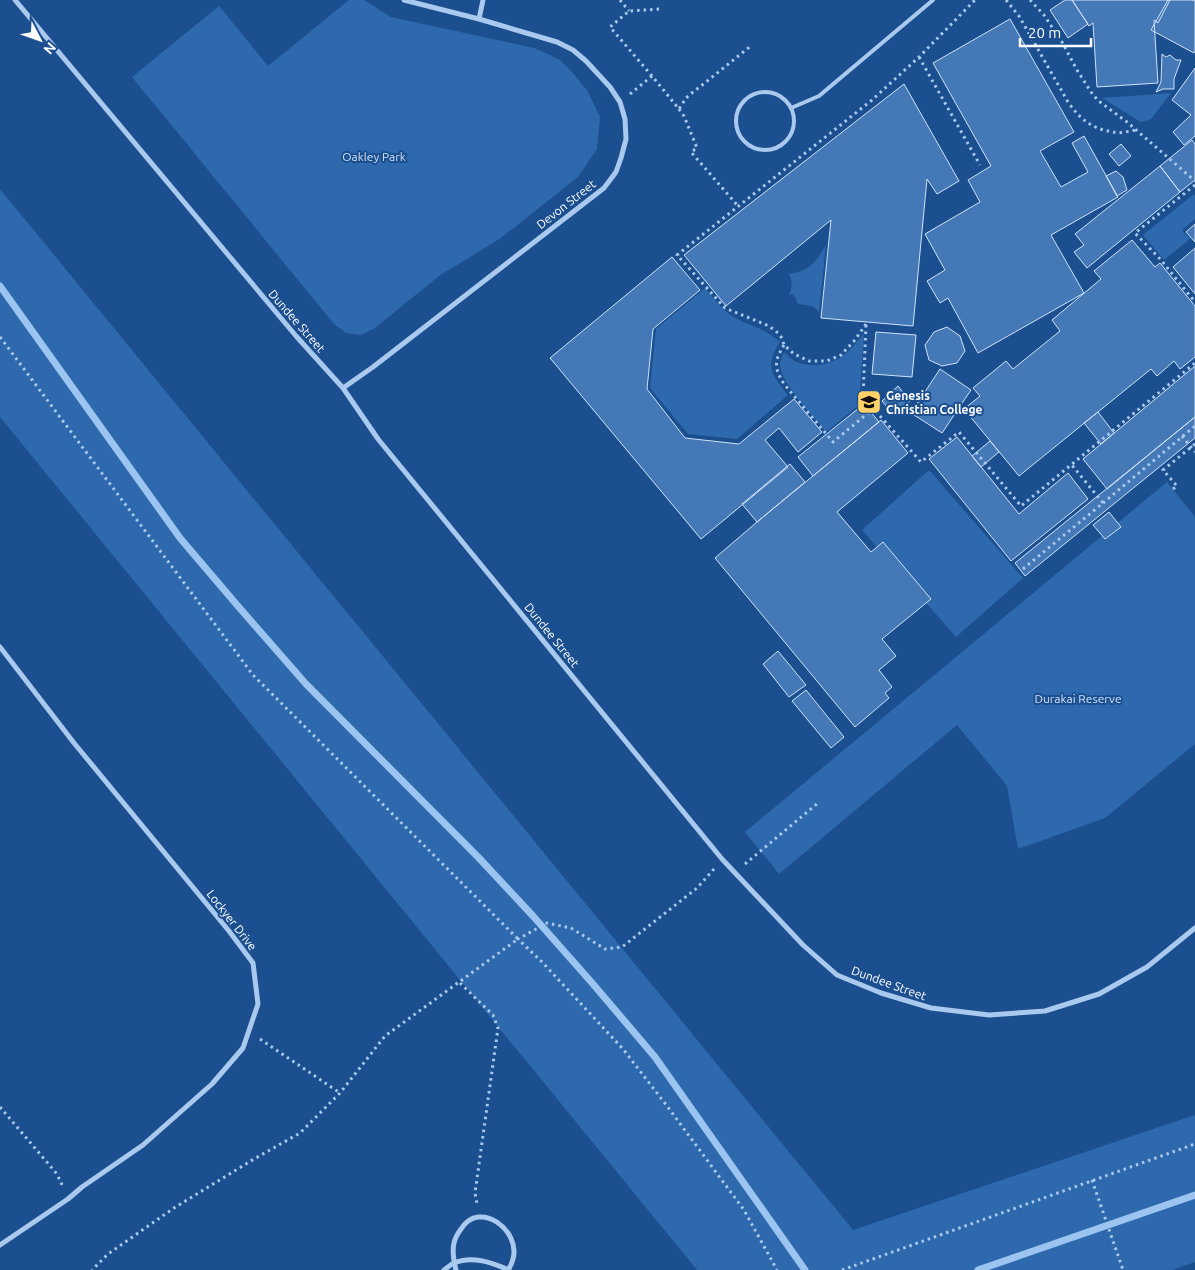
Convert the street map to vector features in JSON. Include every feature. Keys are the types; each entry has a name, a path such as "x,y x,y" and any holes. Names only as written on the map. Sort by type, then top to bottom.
{"street":[{"name":"Dundee Street","path":"16,0 290,328 343,388 378,439 722,859 803,945 837,974 881,993 931,1008 989,1015 1045,1011 1099,994 1147,967 1195,928"},
{"name":"Devon Street","path":"343,388 373,367 604,188 616,172 626,139 625,119 620,102 599,74 573,50 556,42 479,19 404,0"},
{"path":"479,19 483,0"},
{"name":"Lockyer Drive","path":"0,647 74,744 230,931 253,963 258,1004 244,1048 212,1084 144,1144 0,1245"},
{"path":"444,1270 454,1263 471,1259 490,1262 509,1270 513,1259 513,1242 503,1227 488,1218 480,1217 464,1224 453,1244 454,1263 456,1270"}],"lane":[{"path":"792,108 819,96 934,0"},
{"path":"765,92 775,94 784,99 792,108 795,117 791,136 777,149 756,150 742,140 738,133 736,124 737,113 742,104 755,94 765,92"}],"path":[{"path":"620,0 629,11"},
{"path":"975,0 919,57 872,100 678,255 725,308 769,326 778,333 784,345 794,354 809,361 827,361 841,355 866,324 864,397 873,409 921,462 959,432 1021,506 1195,363"},
{"path":"1006,0 1019,16 1077,115 1093,127 1114,133 1137,130"},
{"path":"1030,0 1044,15 1062,42 1093,95 1195,180"},
{"path":"660,9 629,11 610,27 679,109 684,116 697,148 692,152 738,206"},
{"path":"679,109 692,92 752,45"},
{"path":"919,57 980,165"},
{"path":"620,102 652,76"},
{"path":"1195,185 1135,233 1161,260 1195,302"},
{"path":"0,337 254,675 542,962 628,1056 744,1210 777,1270"},
{"path":"784,345 777,360 776,368 780,377 833,442 873,409"},
{"path":"1023,569 1195,426"},
{"path":"1182,436 1195,452"},
{"path":"1173,489 1177,486 1163,470 1195,444"},
{"path":"1071,464 1103,503"},
{"path":"735,872 818,803"},
{"path":"92,1270 108,1254 174,1208 300,1133 340,1093 384,1036 518,940 547,923 571,928 605,949 622,947 697,888 722,859"},
{"path":"460,983 493,1016 498,1028 475,1193 480,1217"},
{"path":"249,1032 340,1093"},
{"path":"0,1107 58,1174 68,1199"},
{"path":"842,1270 1195,1144"},
{"path":"1092,1180 1123,1270"}],"green space":[{"name":"Oakley Park","path":"349,0 364,0 391,17 534,48 546,53 560,60 572,72 587,90 600,117 597,149 578,177 501,238 439,276 375,328 361,335 346,333 334,324 132,77 219,6 268,66"},
{"path":"1171,93 1151,119 1141,122 1102,98"},
{"path":"0,189 853,1230 1195,1115 1195,1262 1172,1270 697,1270 0,417"},
{"path":"1194,194 1195,219 1182,230 1190,239 1164,260 1143,235"},
{"path":"826,245 819,313 814,307 797,303 792,294 789,295 792,285 789,274 802,271 812,265"},
{"path":"705,288 729,314 768,333 780,342 775,350 771,364 774,376 788,395 737,439 688,434 650,388 656,329"},
{"path":"864,333 859,405 826,432 784,378 780,369 782,357 784,352 794,361 802,364 821,365 829,363 842,356 854,346"},
{"path":"929,470 1023,578 956,637 862,530"},
{"name":"Durakai Reserve","path":"1167,482 1195,517 1195,744 1105,818 1018,849 1007,786 957,725 779,874 745,832"}],"building":[{"path":"1065,0 1072,0 1088,24 1068,38 1050,10"},
{"path":"1072,0 1170,0 1158,23 1154,20 1158,83 1097,87 1093,23 1089,26"},
{"path":"1168,0 1195,1 1194,53 1151,30"},
{"path":"1010,19 1074,132 1040,151 1061,187 1088,172 1072,143 1084,136 1118,197 1051,235 1084,293 978,353 948,298 940,303 927,281 945,270 925,234 980,202 968,180 991,166 933,63"},
{"path":"1162,54 1166,57 1170,55 1176,60 1181,60 1174,79 1174,89 1163,89 1156,92 1161,82"},
{"path":"1195,68 1195,136 1184,145 1173,132 1191,115 1172,100"},
{"path":"904,84 959,181 937,194 927,179 913,326 821,318 831,220 726,306 684,255"},
{"path":"1192,140 1195,144 1195,180 1180,192 1160,166"},
{"path":"1121,144 1131,156 1119,166 1109,154"},
{"path":"1160,166 1180,192 1087,268 1074,252 1084,245 1075,234"},
{"path":"1116,171 1123,177 1127,190 1117,196 1106,176"},
{"path":"1195,224 1195,242 1186,232"},
{"path":"1132,240 1155,267 1160,263 1195,306 1195,357 1180,369 1174,361 1157,376 1151,369 1019,476 964,409 980,396 973,388 1006,361 1013,369 1060,331 1052,320 1101,279 1094,271"},
{"path":"1195,248 1195,294 1173,267"},
{"path":"672,257 700,290 653,329 647,389 685,438 739,444 794,399 822,432 798,452 779,428 765,440 788,467 701,539 550,358"},
{"path":"947,327 960,336 965,351 957,363 942,366 929,360 925,345 934,332"},
{"path":"876,332 916,335 912,377 872,374"},
{"path":"1195,366 1195,417 1107,489 1083,459"},
{"path":"940,369 971,390 942,433 911,413"},
{"path":"898,386 910,401 894,415 882,401"},
{"path":"864,404 879,422 813,476 798,457"},
{"path":"1098,412 1114,433 1101,444 1084,423"},
{"path":"1195,417 1195,438 1025,576 1015,563"},
{"path":"881,420 908,453 837,512 871,552 883,542 931,599 882,639 896,656 879,670 892,687 885,693 889,698 855,727 715,558"},
{"path":"957,437 1019,514 1068,473 1088,499 1011,561 929,459"},
{"path":"990,441 999,452 981,467 972,456"},
{"path":"790,464 805,482 757,522 742,504"},
{"path":"1109,512 1121,527 1105,539 1093,525"},
{"path":"778,651 806,685 789,697 763,664"},
{"path":"806,690 844,737 831,748 792,701"}],"waterway":[{"path":"0,286 180,538 306,684 479,858 593,984 655,1057 805,1270"},
{"path":"978,1270 1195,1195"}],"place":[{"name":"Genesis Christian College","path":"869,402"}]}
